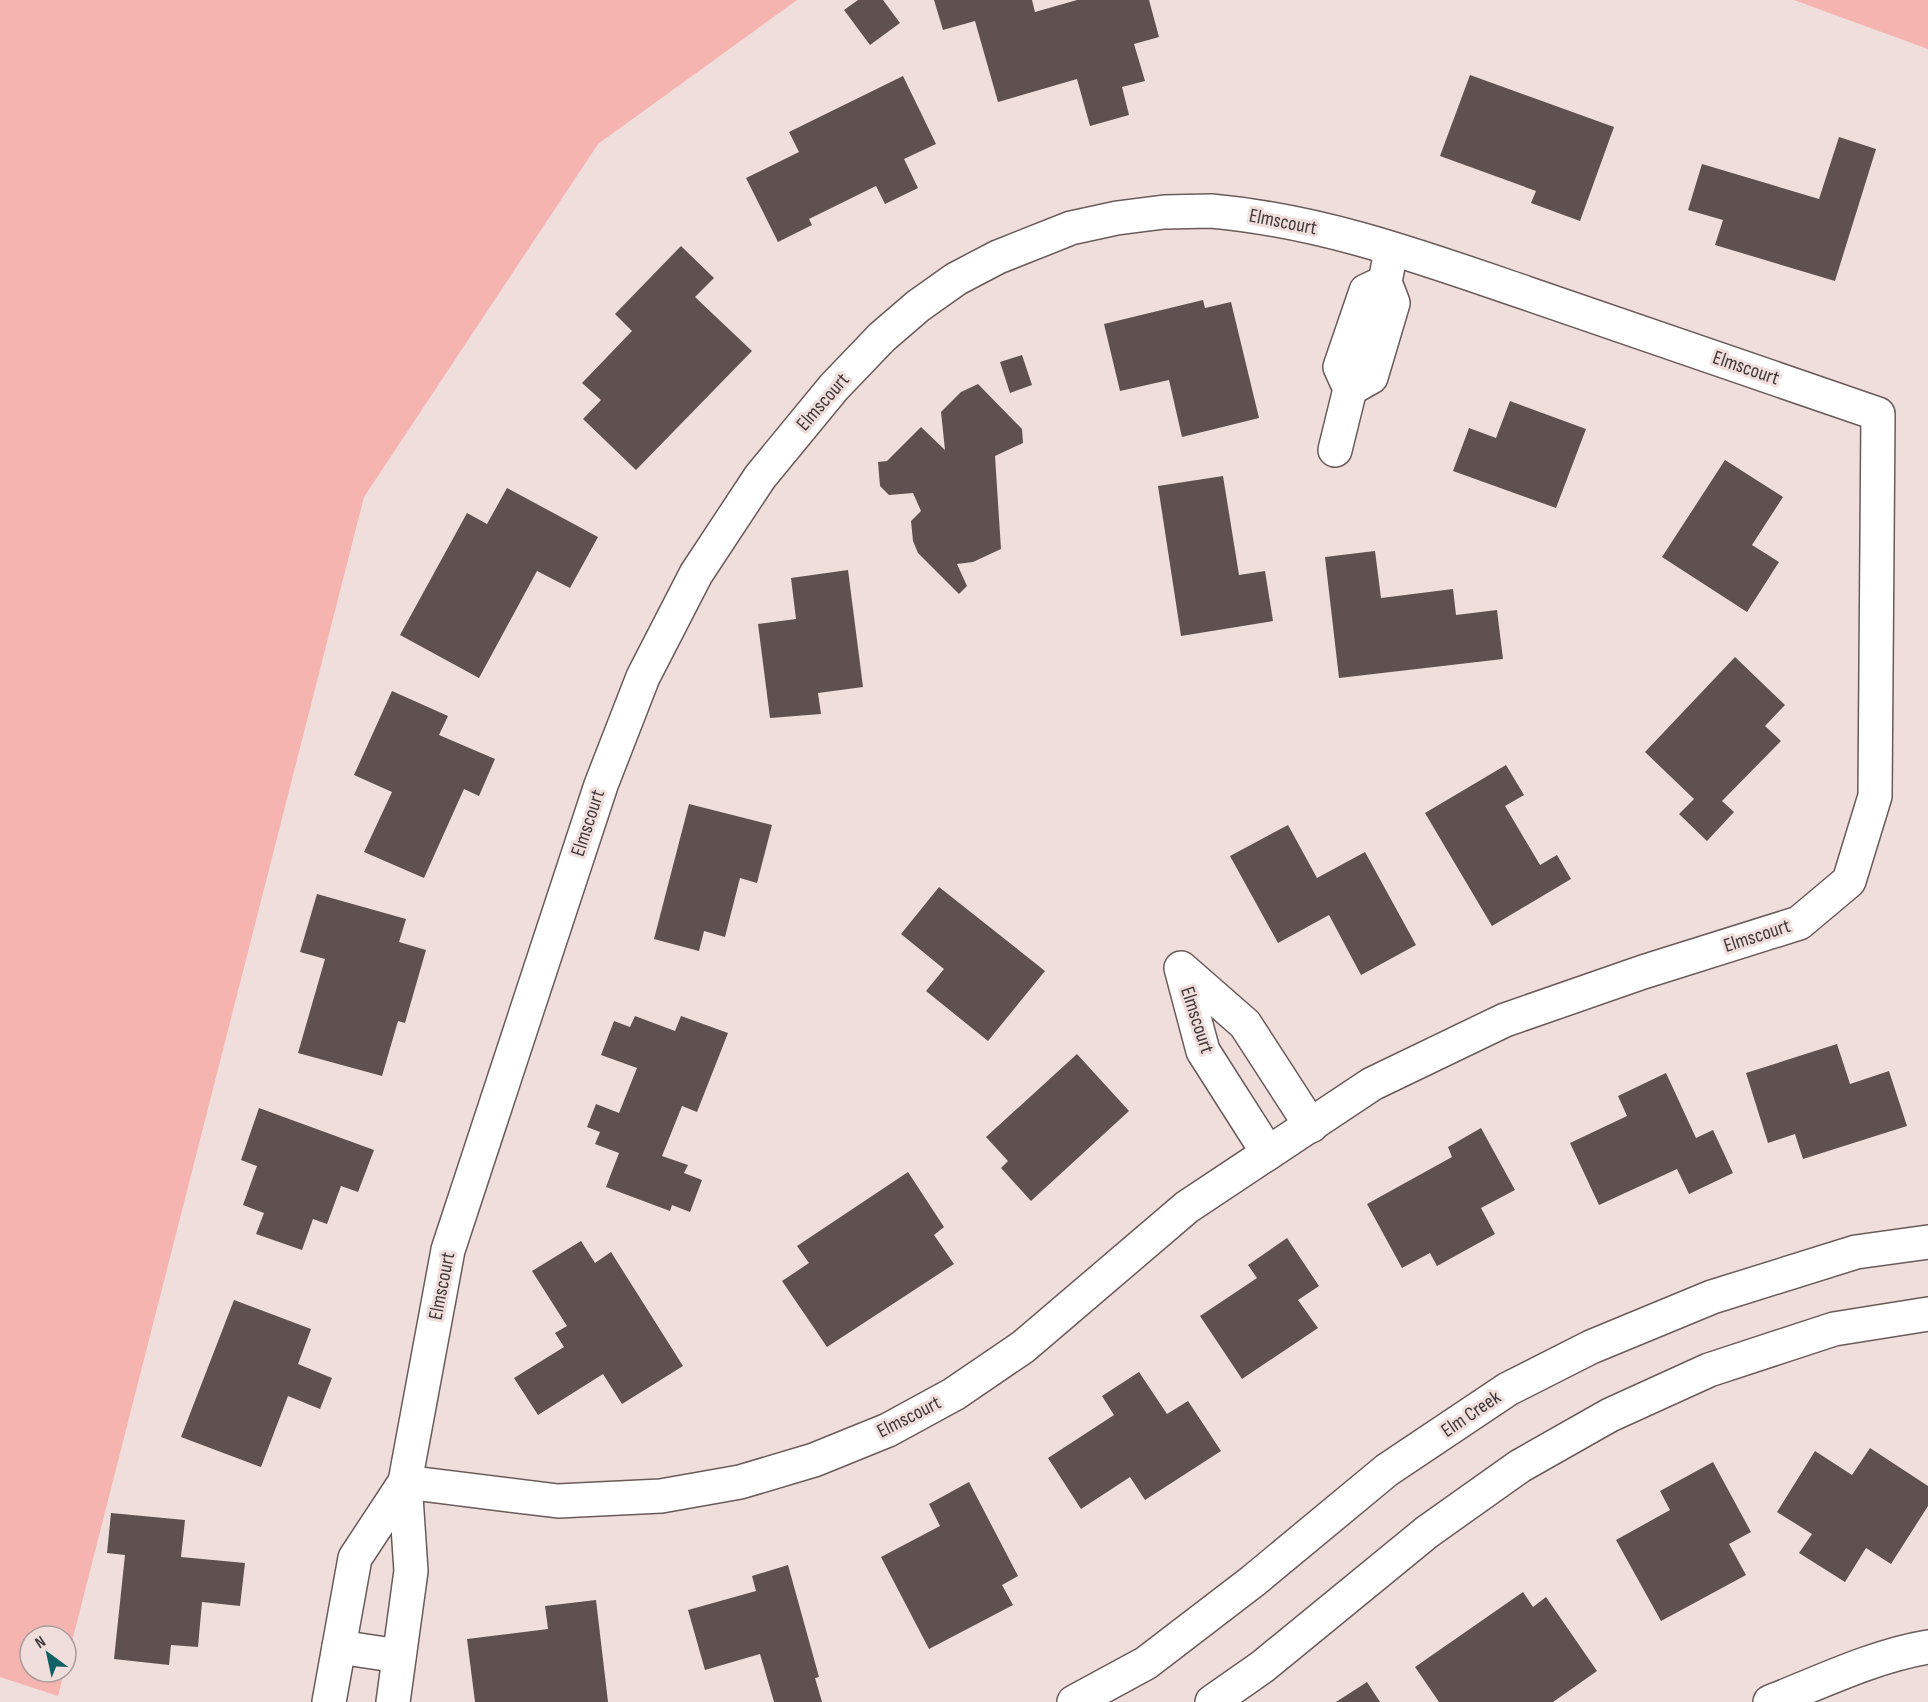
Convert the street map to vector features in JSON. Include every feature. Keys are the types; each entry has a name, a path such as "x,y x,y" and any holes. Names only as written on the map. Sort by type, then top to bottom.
{"street":[{"name":"Elmscourt","path":"393,1702 411,1571 405,1482 448,1250 601,785 643,677 696,574 760,477 834,387 882,338 918,306 957,279 998,257 1071,228 1117,218 1164,212 1211,211 1258,215 1304,224 1391,247 1878,414 1875,796 1849,881 1799,923 1643,972 1504,1020 1372,1084 1187,1207 1023,1347 954,1394 888,1430 814,1460 740,1482 661,1496 558,1501 405,1482"},
{"path":"1335,450 1350,389 1371,377 1394,303 1385,282 1391,247"},
{"name":"Elmscourt","path":"1268,1153 1203,1051 1181,968 1245,1024 1311,1126"},
{"name":"Elm Creek","path":"1074,1702 1146,1663 1253,1581 1387,1470 1508,1389 1591,1347 1712,1297 1856,1252 1928,1242"},
{"path":"1212,1702 1262,1667 1427,1532 1520,1466 1610,1415 1709,1370 1834,1329 1928,1314"},
{"name":"Elmscourt","path":"329,1702 355,1558 405,1482"},
{"path":"339,1647 399,1656"},
{"path":"1770,1702 1854,1669 1910,1650 1928,1647"}],"shaded area":[{"path":"0,0 797,0 598,144 364,497 76,1624 18,1624 18,1683 0,1677"},
{"path":"1794,0 1928,0 1928,49"},
{"path":"21,1684 61,1684 58,1696"}],"building":[{"path":"858,0 883,0 900,23 870,45 844,10"},
{"path":"934,0 1032,0 1035,12 1077,0 1149,0 1159,37 1134,44 1145,81 1122,87 1129,115 1090,126 1077,79 998,102 975,21 943,30"},
{"path":"1470,75 1614,127 1580,221 1531,203 1536,191 1440,156"},
{"path":"903,76 936,144 904,159 918,188 885,204 876,186 809,219 812,225 778,242 746,178 799,152 789,132"},
{"path":"1839,137 1876,149 1835,281 1715,245 1723,220 1688,210 1702,164 1819,199"},
{"path":"681,246 714,278 695,297 752,351 636,470 583,419 601,400 582,383 632,331 615,314"},
{"path":"1203,300 1205,308 1231,302 1259,418 1182,437 1169,380 1120,391 1104,324"},
{"path":"1022,355 1032,385 1010,393 1000,362"},
{"path":"978,384 1022,429 1023,443 995,456 1001,549 973,562 957,564 967,586 959,594 918,553 913,541 911,521 921,511 913,493 889,495 880,486 878,462 887,461 921,427 945,450 941,412 961,392"},
{"path":"1510,401 1586,429 1556,508 1453,471 1469,428 1496,438"},
{"path":"1725,460 1783,497 1752,545 1779,562 1747,612 1662,557"},
{"path":"1223,476 1239,575 1265,571 1273,621 1181,636 1158,486"},
{"path":"507,488 598,537 570,588 537,571 479,678 400,635 467,513 487,524"},
{"path":"1375,551 1381,598 1453,589 1456,615 1497,610 1503,659 1339,678 1325,557"},
{"path":"848,570 863,687 818,693 821,714 770,718 758,624 796,619 791,578"},
{"path":"1735,657 1785,705 1765,726 1781,741 1722,801 1734,812 1707,841 1679,814 1694,799 1645,752"},
{"path":"392,691 448,716 439,735 495,759 479,796 464,789 424,878 364,852 392,792 354,775"},
{"path":"1506,765 1524,795 1505,806 1540,865 1557,855 1571,879 1492,926 1425,813"},
{"path":"689,804 772,825 757,883 740,878 725,937 704,931 699,951 654,939"},
{"path":"1288,825 1317,878 1365,852 1416,945 1361,975 1329,915 1278,943 1230,856"},
{"path":"939,887 1045,971 988,1041 926,991 944,969 901,934"},
{"path":"317,894 406,919 399,942 426,950 405,1023 398,1021 382,1076 298,1053 325,959 300,952"},
{"path":"635,1016 675,1031 681,1016 728,1033 697,1112 682,1106 662,1156 688,1165 684,1173 702,1180 690,1212 672,1205 670,1211 606,1187 619,1153 595,1144 600,1132 587,1127 596,1104 619,1113 637,1068 601,1055 614,1021 630,1027"},
{"path":"1837,1044 1850,1084 1889,1071 1907,1126 1803,1159 1795,1134 1768,1143 1746,1073"},
{"path":"1077,1054 1129,1111 1031,1201 1001,1168 1008,1161 986,1137"},
{"path":"1666,1073 1696,1138 1713,1130 1733,1173 1689,1194 1677,1169 1599,1205 1570,1143 1627,1116 1618,1096"},
{"path":"259,1108 374,1150 358,1192 341,1186 327,1224 313,1219 302,1250 256,1234 264,1213 243,1205 257,1166 241,1160"},
{"path":"1481,1128 1515,1190 1481,1208 1495,1234 1437,1266 1430,1253 1402,1268 1367,1204 1452,1157 1448,1147"},
{"path":"908,1172 944,1227 934,1235 954,1264 827,1347 782,1281 809,1263 797,1246"},
{"path":"1287,1238 1319,1286 1298,1300 1318,1328 1242,1379 1200,1316 1257,1278 1248,1265"},
{"path":"581,1241 595,1263 611,1252 683,1366 622,1404 603,1374 538,1415 514,1378 564,1347 555,1333 567,1326 532,1271"},
{"path":"234,1300 311,1329 298,1364 332,1378 320,1409 288,1396 261,1467 181,1437"},
{"path":"1139,1372 1167,1414 1188,1401 1221,1451 1145,1500 1130,1477 1081,1509 1048,1458 1114,1415 1102,1396"},
{"path":"1870,1448 1928,1486 1928,1506 1891,1564 1866,1548 1845,1582 1799,1553 1812,1534 1777,1512 1815,1451 1852,1475"},
{"path":"1713,1462 1751,1532 1729,1544 1746,1575 1661,1621 1616,1540 1670,1510 1660,1491"},
{"path":"969,1482 1018,1576 1002,1585 1013,1605 929,1649 881,1557 940,1526 929,1504"},
{"path":"111,1513 185,1520 181,1557 245,1563 240,1606 202,1602 198,1647 171,1645 169,1665 114,1659 125,1555 107,1553"},
{"path":"788,1565 819,1677 815,1678 822,1702 774,1702 760,1654 705,1670 688,1610 756,1591 752,1576"},
{"path":"1523,1592 1533,1607 1546,1597 1597,1671 1553,1702 1439,1702 1415,1667"},
{"path":"596,1600 608,1702 475,1702 467,1639 548,1629 545,1606"},
{"path":"1367,1682 1380,1702 1336,1702"}]}
